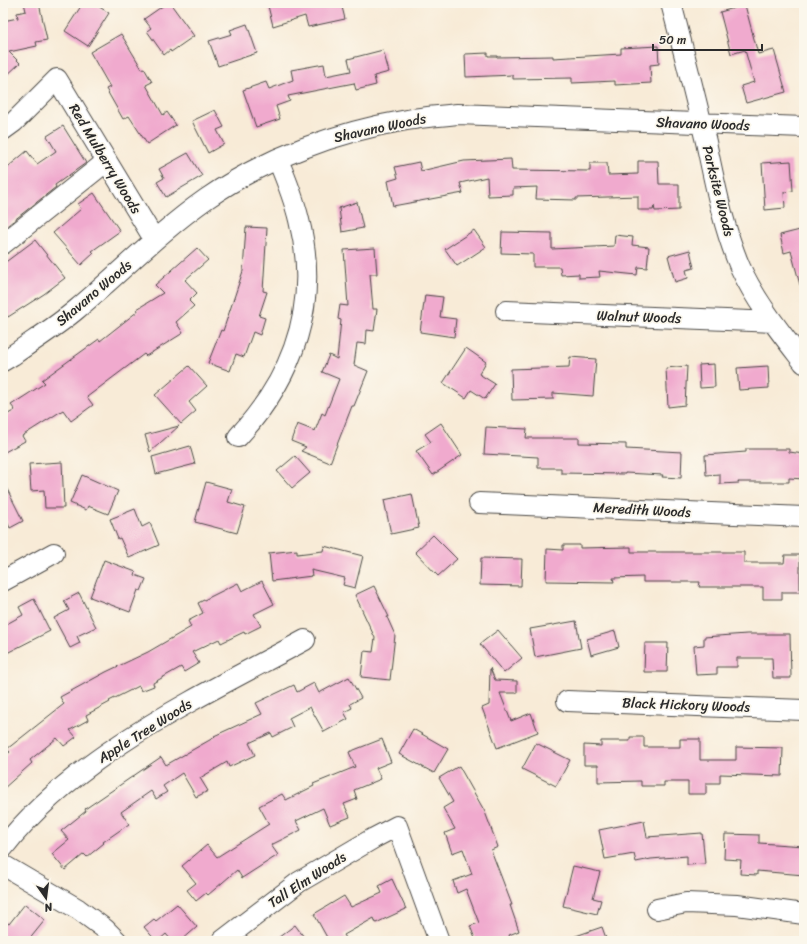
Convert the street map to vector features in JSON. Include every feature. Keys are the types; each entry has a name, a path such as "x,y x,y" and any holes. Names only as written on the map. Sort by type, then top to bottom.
{"street":[{"name":"Parksite Woods","path":"671,3 724,223 740,267 755,295 804,363"},
{"name":"Red Mulberry Woods","path":"3,130 14,122 57,79 154,239"},
{"name":"Shavano Woods","path":"3,361 76,310 137,257 154,239 206,199 253,171 315,144 358,130 407,120 458,114 804,127"},
{"path":"238,438 259,414 280,380 290,359 298,336 303,313 306,290 304,242 299,219 278,160"},
{"path":"3,244 107,161"},
{"name":"Walnut Woods","path":"506,311 773,322"},
{"name":"Meredith Woods","path":"480,503 804,517"},
{"path":"3,581 54,553"},
{"name":"Apple Tree Woods","path":"3,848 18,829 63,786 108,752 167,715 306,640"},
{"name":"Black Hickory Woods","path":"567,701 804,710"},
{"name":"Tall Elm Woods","path":"222,941 229,934 299,882 374,838 398,826 433,938"},
{"path":"3,865 78,910 105,929 117,941"},
{"path":"657,909 686,903 737,905 804,914"}],"building":[{"path":"24,3 39,3 47,40 36,42 37,46 9,52 20,63 3,79 3,21 18,18 17,13 26,11"},
{"path":"83,3 93,3 109,13 88,46 65,31"},
{"path":"167,3 170,3 194,36 171,52 170,50 164,55 147,31 151,28 144,19"},
{"path":"278,3 341,3 345,19 308,27 305,16 273,26 268,6"},
{"path":"745,5 758,54 774,50 786,92 746,103 741,86 754,82 745,50 731,54 720,12"},
{"path":"247,24 257,53 218,66 209,41 232,34 230,30"},
{"path":"121,34 142,69 144,68 152,82 146,85 163,115 167,112 176,125 147,144 129,116 123,119 106,89 110,87 90,52"},
{"path":"658,46 659,64 650,65 651,83 615,85 615,81 572,83 572,78 513,79 513,75 466,77 465,54 488,53 488,56 497,57 553,56 553,58 621,54 621,48"},
{"path":"383,50 389,72 374,76 376,85 356,90 354,83 288,96 290,101 276,106 280,119 256,127 243,90 266,82 269,89 293,80 291,70 324,64 326,76 351,71 348,59"},
{"path":"215,110 224,127 217,130 224,144 208,153 192,121"},
{"path":"63,126 86,163 55,185 56,187 3,229 3,171 27,151 37,164 56,151 47,136"},
{"path":"188,153 202,176 166,197 157,182 164,178 159,169"},
{"path":"511,159 512,170 590,171 590,163 607,163 608,175 638,174 638,161 658,161 659,184 679,184 679,210 655,211 654,206 653,210 638,210 638,196 576,198 576,200 536,199 537,187 513,188 513,195 488,196 487,177 460,183 463,193 393,206 388,181 398,178 395,167 419,162 421,171 464,161"},
{"path":"791,161 793,191 784,192 785,208 765,210 762,163"},
{"path":"94,193 120,231 92,251 94,253 81,265 53,233 81,209 78,204"},
{"path":"357,202 363,228 342,232 339,208"},
{"path":"246,227 267,228 263,291 267,292 259,316 265,318 260,335 253,332 244,357 236,354 230,371 208,363 221,330 223,331 243,271"},
{"path":"804,229 804,284 800,285 791,251 784,253 780,235"},
{"path":"474,230 486,247 457,266 445,249"},
{"path":"502,232 552,233 552,249 614,246 615,235 633,237 632,245 649,247 647,268 638,267 637,275 599,271 600,277 579,278 579,274 561,275 560,267 533,267 533,254 501,253"},
{"path":"35,240 65,278 44,294 8,317 3,309 3,264"},
{"path":"197,248 208,260 185,280 197,293 189,301 194,306 176,322 183,333 146,356 144,354 87,397 93,405 71,421 63,410 22,436 25,441 3,453 3,417 15,410 11,405 45,383 42,380 99,339 100,341 138,311 137,309 163,293 155,285"},
{"path":"375,248 377,274 370,274 373,309 377,309 374,331 367,330 366,344 357,343 354,365 368,371 354,406 352,406 330,463 301,451 306,447 291,441 297,424 315,431 322,413 325,415 339,379 322,372 329,355 337,359 341,320 338,319 340,305 348,306 344,250"},
{"path":"690,250 694,268 686,270 688,278 675,282 668,256"},
{"path":"425,295 443,297 440,317 456,319 454,337 420,332"},
{"path":"466,348 486,362 479,374 495,384 485,399 471,390 466,398 443,383"},
{"path":"570,357 596,359 593,396 553,393 553,399 512,400 511,369 569,367"},
{"path":"714,364 715,387 700,388 699,365"},
{"path":"189,366 207,386 189,402 196,411 181,424 155,395"},
{"path":"687,366 685,405 668,407 666,368"},
{"path":"768,366 769,388 739,390 737,368"},
{"path":"441,423 462,455 433,475 416,451 431,442 425,434"},
{"path":"179,426 150,452 145,435"},
{"path":"486,427 527,429 526,438 579,438 579,443 626,444 626,449 682,452 681,478 662,477 663,475 625,473 561,473 561,468 538,468 538,457 484,454"},
{"path":"190,446 195,464 156,474 152,457"},
{"path":"746,449 789,449 789,452 804,454 804,479 789,478 789,482 738,482 739,483 720,484 720,474 706,475 705,455 746,452"},
{"path":"295,456 310,473 292,488 277,471"},
{"path":"62,462 64,508 45,508 44,490 31,491 29,464"},
{"path":"82,475 118,491 108,514 88,506 86,510 70,503"},
{"path":"3,481 23,521 10,528 3,513"},
{"path":"206,482 232,489 228,502 245,507 237,533 195,522"},
{"path":"412,494 419,528 391,534 384,500"},
{"path":"135,509 142,527 150,523 159,545 129,558 120,538 118,539 110,519"},
{"path":"433,535 457,559 438,576 415,552"},
{"path":"563,545 580,545 580,548 631,547 631,552 744,552 744,563 784,563 785,555 800,555 800,592 782,592 782,599 763,599 763,587 699,587 700,582 643,582 643,577 613,578 614,582 546,581 547,549 563,550"},
{"path":"324,546 363,556 355,588 343,585 345,578 311,570 312,576 272,581 269,553 297,550 297,554 323,551"},
{"path":"481,558 522,559 521,586 480,585"},
{"path":"104,560 136,572 135,575 146,579 141,591 138,590 130,612 90,597"},
{"path":"262,581 274,604 254,614 261,626 221,643 219,639 192,652 199,663 184,672 181,667 153,683 154,686 141,691 139,686 109,701 110,702 86,715 88,720 70,730 76,737 64,746 57,738 30,760 32,763 3,789 3,758 10,752 7,749 64,704 60,697 106,672 148,652 191,627 188,621 203,613 198,603 238,583 242,591"},
{"path":"374,586 389,617 387,617 395,635 390,680 361,677 364,651 373,652 375,638 355,595"},
{"path":"79,593 96,627 77,636 80,643 70,648 54,618 69,610 64,601"},
{"path":"34,599 50,631 3,655 3,626 23,615 19,607"},
{"path":"576,621 581,648 535,657 530,629"},
{"path":"498,630 522,658 504,673 480,644"},
{"path":"615,631 619,647 591,655 587,639"},
{"path":"747,634 790,634 791,678 773,678 772,658 737,658 737,667 717,667 717,674 696,675 694,646 704,645 704,637"},
{"path":"645,643 668,643 667,672 644,672"},
{"path":"490,668 495,680 517,681 517,693 500,693 511,721 531,713 538,732 497,748 482,708 489,705"},
{"path":"349,677 361,698 350,704 352,708 344,712 348,719 324,732 310,707 289,718 293,727 273,737 271,733 249,743 255,755 229,767 227,762 200,778 208,791 196,797 182,773 163,786 167,792 156,799 151,791 121,812 129,824 103,842 104,843 87,857 84,854 65,870 52,854 69,840 61,831 86,811 85,809 161,757 166,765 215,737 214,736 262,714 256,703 294,685 297,692 314,683 319,693"},
{"path":"413,729 448,749 434,773 399,754"},
{"path":"630,737 644,737 644,747 680,747 680,739 700,739 700,760 736,760 736,747 783,748 782,776 720,774 720,783 706,783 706,794 688,794 688,782 664,782 664,786 641,786 641,781 598,782 598,765 584,765 584,745 601,746 601,741 630,741"},
{"path":"382,739 391,762 376,768 381,779 354,790 357,799 344,804 350,817 330,825 323,808 296,821 301,830 271,845 278,855 242,878 237,870 208,895 206,893 196,901 187,890 196,883 182,866 207,845 217,857 269,824 259,806 282,794 286,800 314,786 313,784 355,767 349,752"},
{"path":"536,743 570,760 556,786 522,769"},
{"path":"459,766 485,812 498,847 491,850 512,905 510,905 519,931 509,935 511,941 476,941 470,926 479,923 466,889 457,893 453,881 472,874 463,849 452,853 445,833 455,829 443,808 453,802 439,778"},
{"path":"644,821 647,837 702,833 705,864 687,865 687,856 651,859 636,862 634,854 605,859 599,830"},
{"path":"725,834 759,835 759,843 804,846 804,875 757,871 757,875 740,874 741,860 724,859"},
{"path":"573,866 600,872 593,898 601,900 597,914 563,906"},
{"path":"392,879 406,909 376,923 374,918 344,935 348,941 329,941 314,914 344,896 351,907 382,893 379,886"},
{"path":"25,904 45,920 28,941 9,941 3,936 3,920 9,924"},
{"path":"177,904 197,927 181,941 172,941 166,934 156,941 144,927 154,919 156,921"},
{"path":"295,925 307,941 274,941"},
{"path":"602,927 607,941 568,941 567,939"}]}
